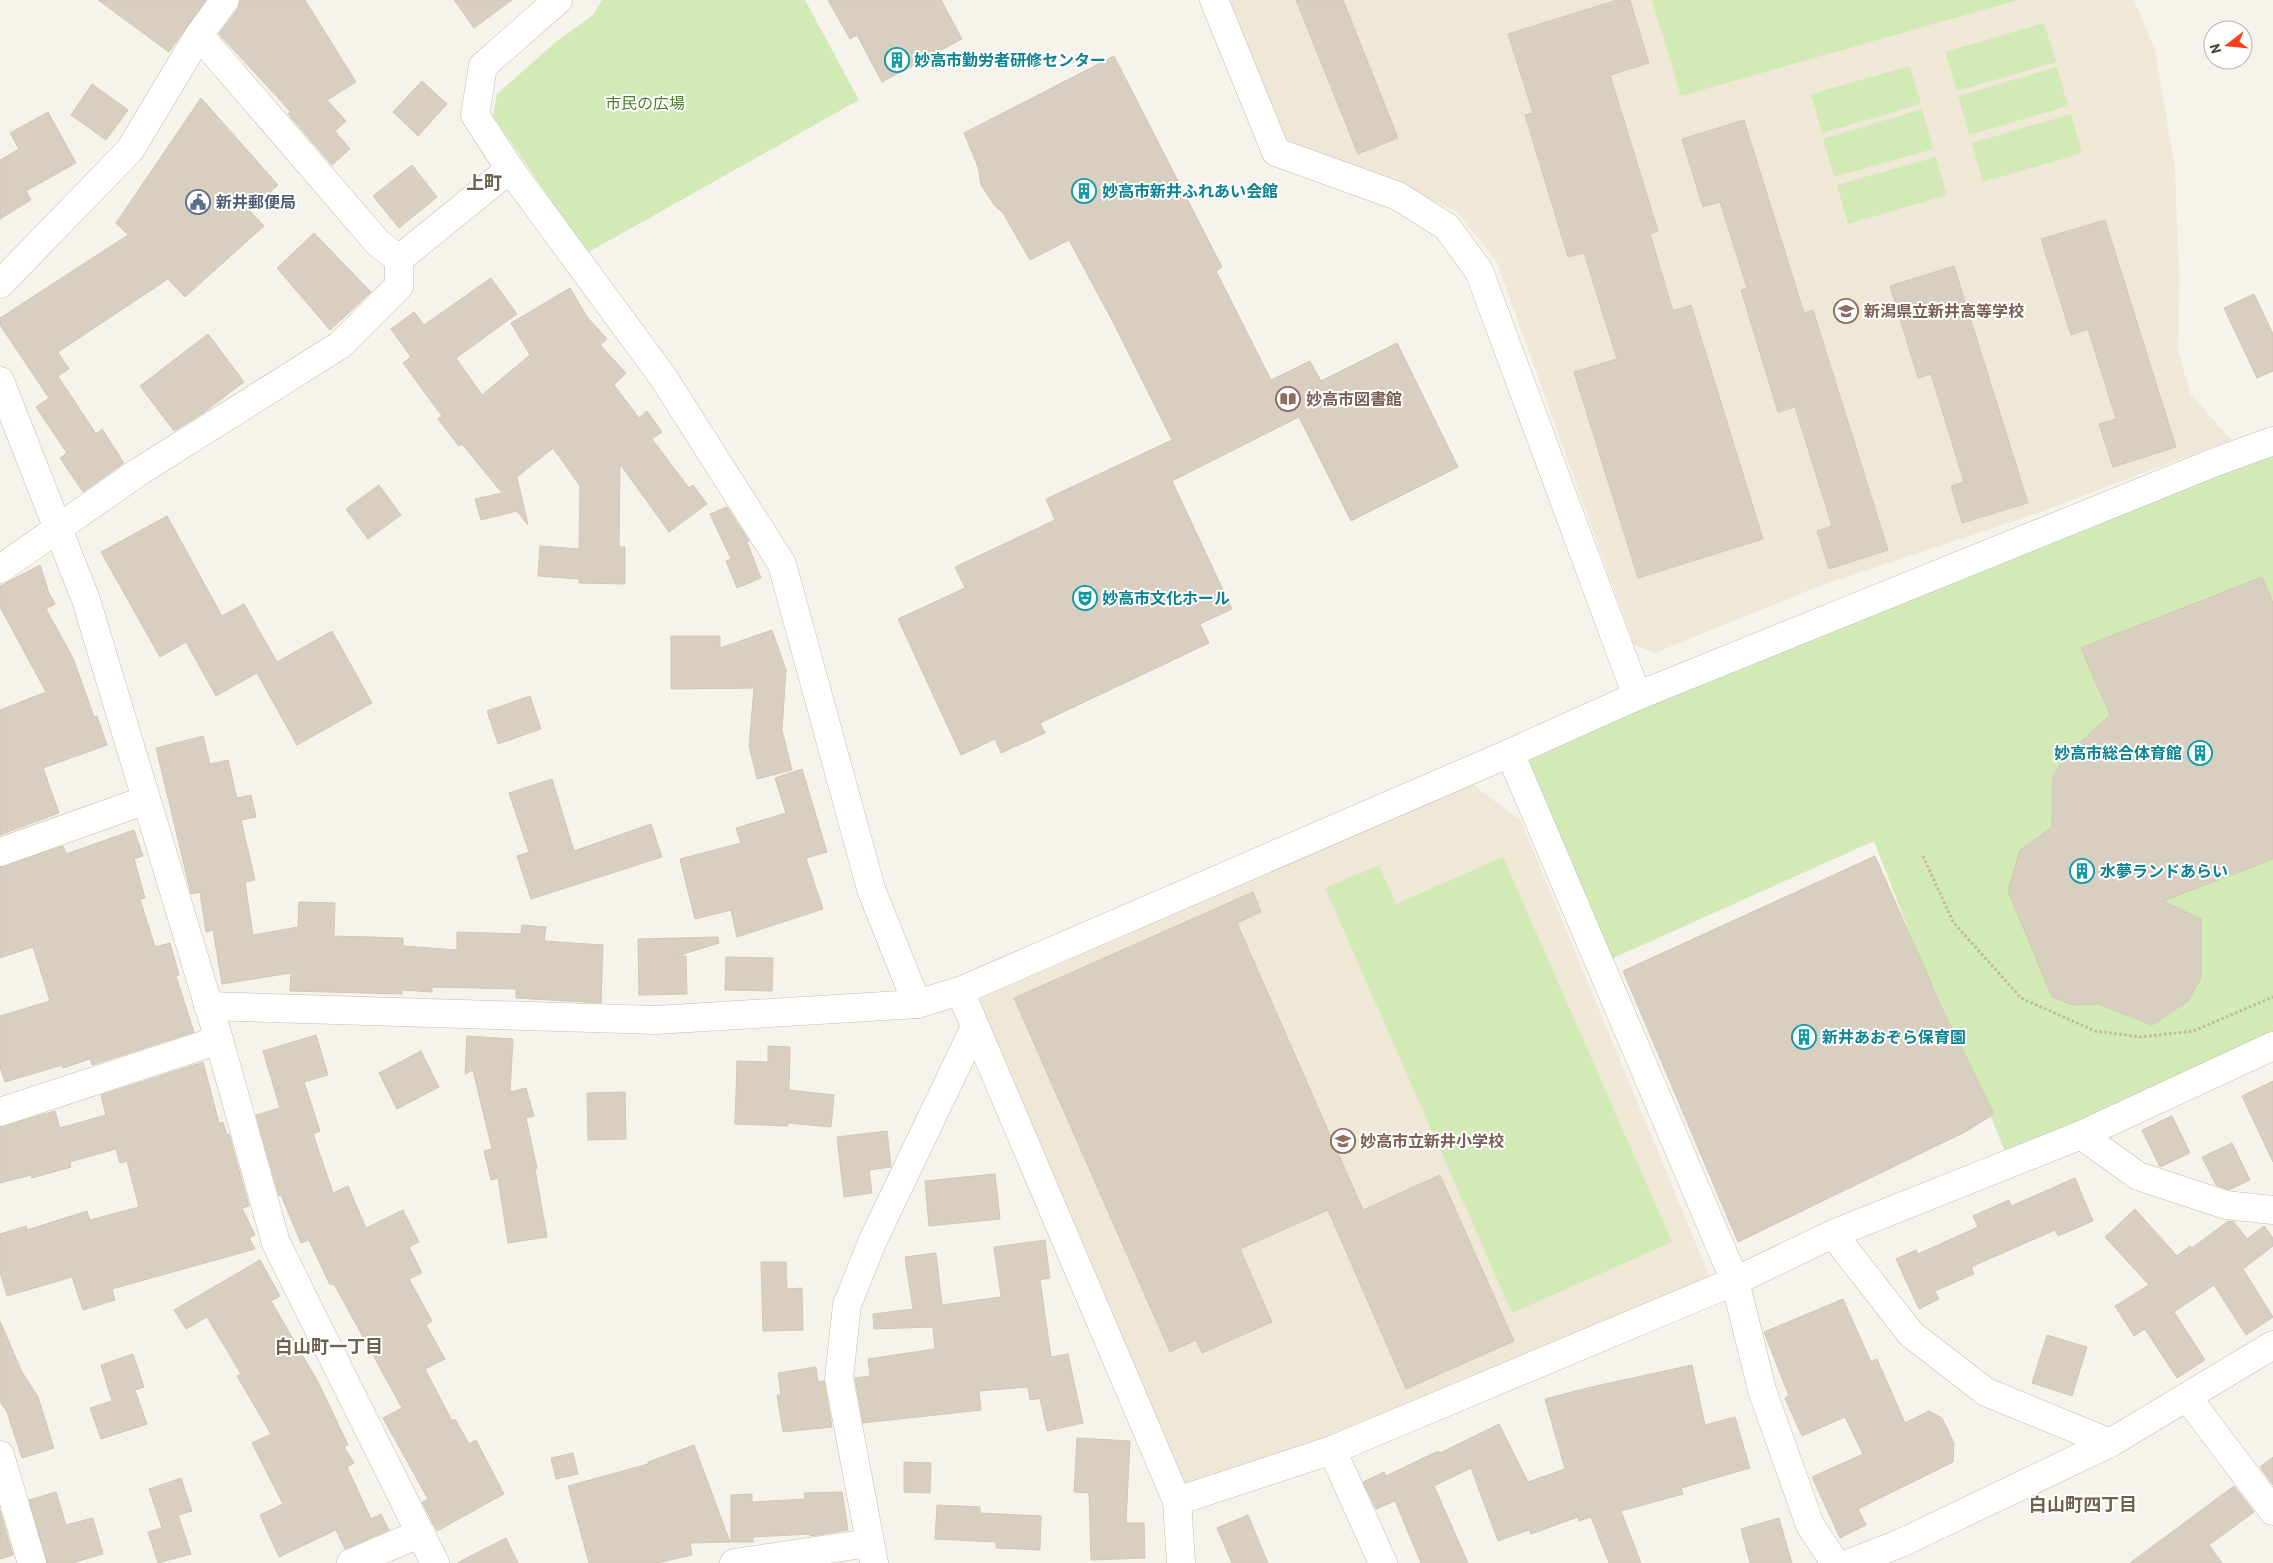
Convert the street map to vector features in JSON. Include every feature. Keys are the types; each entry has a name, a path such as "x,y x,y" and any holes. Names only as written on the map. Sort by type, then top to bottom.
{"street":[{"path":"0,284 130,150 199,35 225,0"},
{"path":"558,0 483,66 475,115 510,169 663,378 782,564 871,889 917,1004"},
{"path":"1214,0 1276,152 1398,196 1447,227 1478,270 1637,696"},
{"path":"199,35 378,243 399,259"},
{"path":"399,259 510,169"},
{"path":"0,568 137,473 340,345 399,286 399,259"},
{"path":"0,381 86,600 219,1040 276,1243 435,1563"},
{"path":"208,1006 656,1020 917,1004 960,991 1510,753 1637,696 2218,461 2273,441"},
{"path":"1510,753 1735,1281 1762,1390 1810,1525 1835,1563"},
{"path":"0,852 146,800"},
{"path":"960,991 1177,1501 1181,1563"},
{"path":"734,1563 871,1553 839,1378 847,1305 874,1240 975,1027"},
{"path":"0,1112 219,1040"},
{"path":"1177,1501 1332,1450 1735,1281 1833,1234 2081,1135 2273,1046"},
{"path":"2081,1135 2138,1176 2226,1205 2273,1210"},
{"path":"1833,1234 1911,1334 1986,1392 2110,1442"},
{"path":"1850,1563 1902,1542 2110,1442 2273,1345"},
{"path":"2187,1397 2273,1511"},
{"path":"1332,1450 1383,1563"},
{"path":"0,1455 32,1563"},
{"path":"351,1563 421,1533"}],"path":[{"path":"1923,856 1953,922 2021,998 2095,1031 2142,1037 2193,1032 2273,997"}],"shaded area":[{"name":"新潟県立新井高等学校","path":"1221,0 2134,0 2155,50 2175,169 2179,273 2178,350 2190,393 2231,440 2032,515 1819,586 1655,653 1634,645 1496,260 1456,211 1403,186 1278,141"},
{"name":"妙高市立新井小学校","path":"1472,784 1521,821 1711,1280 1191,1494 1181,1485 973,1002"}],"green space":[{"name":"市民の広場","path":"602,0 805,0 859,100 587,253 493,116 497,94 557,41 593,15"},
{"path":"1652,0 2018,0 1681,96"},
{"path":"2044,23 2056,62 1957,91 1945,52"},
{"path":"1910,66 1921,104 1822,133 1811,94"},
{"path":"2057,67 2068,106 1969,135 1958,96"},
{"path":"1922,109 1933,149 1834,177 1823,139"},
{"path":"2071,114 2082,153 1983,182 1972,143"},
{"path":"1936,157 1947,195 1848,224 1837,185"},
{"path":"2273,441 2273,1045 2010,1163 1968,1062 1916,949 1874,841 1600,964 1510,753"},
{"path":"1503,857 1672,1242 1512,1313 1325,888 1379,865 1396,904"}],"building":[{"path":"98,0 206,0 169,52"},
{"path":"240,0 305,0 356,82 327,100 346,121 335,131 350,149 332,165 288,114 291,112 219,34 238,9"},
{"path":"454,0 512,0 474,28"},
{"name":"妙高市勤労者研修センター","path":"828,0 941,0 962,39 882,82 857,35 850,39"},
{"path":"1296,0 1343,0 1398,138 1358,154"},
{"path":"1617,0 1630,0 1649,63 1610,75 1658,231 1650,234 1673,311 1691,305 1763,539 1638,578 1574,372 1617,359 1584,253 1568,257 1525,115 1533,113 1508,34"},
{"path":"1114,56 1222,267 1216,271 1271,380 1310,361 1321,381 1397,343 1458,467 1351,521 1299,417 1172,481 1232,609 1200,624 1209,643 1040,723 1045,733 1001,753 995,739 961,755 898,619 965,588 955,567 1055,520 1046,499 1172,440 1114,324 1069,240 1030,260 1003,213 995,206 981,185 978,167 964,133"},
{"path":"422,81 447,104 418,136 393,112"},
{"path":"92,84 128,110 106,140 71,115"},
{"path":"201,98 278,185 250,211 264,226 185,297 168,279 58,352 69,369 58,376 96,434 102,429 124,463 83,492 60,458 67,453 36,407 49,398 0,325 0,318 128,235 116,223"},
{"path":"48,112 76,163 26,191 31,200 0,219 0,160 19,149 10,133"},
{"path":"1744,120 1804,313 1813,310 1888,550 1829,569 1817,531 1832,526 1795,407 1778,412 1741,290 1747,288 1720,202 1703,207 1682,139"},
{"path":"412,165 437,197 399,228 373,196"},
{"path":"2105,220 2176,447 2113,467 2099,424 2116,419 2088,329 2071,335 2041,239"},
{"path":"314,233 371,292 330,330 277,268"},
{"path":"1954,266 2028,503 1962,523 1951,486 1964,482 1931,374 1918,378 1890,286"},
{"path":"491,278 517,314 456,358 482,395 530,355 511,323 570,288 587,317 607,339 600,345 626,373 614,385 639,418 647,411 662,432 652,439 689,488 693,485 707,504 669,532 620,464 619,547 625,547 625,584 579,583 579,579 538,576 540,546 579,549 580,486 553,448 517,477 528,525 517,511 481,520 475,499 502,493 462,444 459,446 438,419 442,416 403,363 411,357 391,329 414,312 424,325"},
{"path":"2254,294 2273,334 2273,371 2257,378 2224,308"},
{"path":"208,334 244,382 203,413 174,431 140,386"},
{"path":"379,485 401,515 368,539 346,509"},
{"path":"727,507 749,541 747,542 761,578 737,588 726,561 731,559 710,514"},
{"path":"167,516 222,616 244,604 277,662 332,631 372,703 297,745 257,673 216,696 186,642 160,657 101,552"},
{"path":"40,565 49,593 55,604 46,609 73,658 94,717 97,716 107,745 43,768 59,813 0,835 0,710 46,692 0,607 0,586"},
{"path":"2262,577 2273,603 2273,859 2163,901 2201,919 2201,978 2188,1001 2152,1025 2099,1004 2073,1005 2052,997 2008,891 2020,850 2052,827 2053,776 2066,755 2110,715 2081,648"},
{"path":"772,630 786,670 782,730 792,770 757,779 749,746 754,688 671,689 671,636 720,636 720,648"},
{"path":"530,696 541,729 498,744 487,711"},
{"path":"203,736 210,764 228,760 237,798 251,795 256,817 241,820 255,880 245,882 253,935 298,927 299,902 335,903 334,936 403,938 403,946 457,950 457,932 521,934 522,925 546,927 544,941 603,945 601,1003 516,998 516,989 432,987 432,992 402,990 402,994 290,991 291,973 222,984 213,930 206,932 200,892 191,894 156,748"},
{"path":"802,769 827,852 806,858 823,909 737,937 731,910 695,919 680,859 741,843 736,828 786,813 775,778"},
{"path":"552,779 574,851 651,824 662,857 531,899 517,856 529,852 509,793"},
{"path":"134,830 143,856 134,859 145,898 140,899 155,947 170,943 179,975 176,976 194,1032 92,1065 90,1059 63,1068 62,1065 5,1082 0,1067 0,1016 50,1001 33,947 0,958 0,867 63,846 66,854"},
{"name":"新井あおぞら保育園","path":"1875,856 1944,1012 1994,1114 1965,1132 1738,1242 1623,971"},
{"path":"1253,892 1261,912 1237,923 1363,1210 1440,1175 1514,1341 1406,1389 1328,1210 1240,1249 1272,1322 1202,1353 1196,1340 1170,1352 1014,998"},
{"path":"718,937 719,943 677,956 686,956 687,994 639,995 638,939"},
{"path":"726,957 773,958 772,991 725,990"},
{"path":"316,1035 328,1075 304,1082 320,1131 313,1134 333,1193 348,1186 366,1228 403,1210 419,1242 409,1247 422,1273 409,1279 432,1321 426,1325 445,1359 425,1369 452,1421 455,1419 469,1444 476,1440 504,1494 437,1531 422,1502 428,1499 383,1418 402,1408 334,1284 330,1285 309,1240 301,1243 281,1195 279,1196 256,1115 280,1108 263,1051"},
{"path":"467,1036 513,1039 510,1092 526,1088 534,1116 526,1118 537,1168 535,1169 547,1237 508,1243 498,1178 491,1180 484,1151 492,1149 473,1070 465,1074"},
{"path":"768,1046 790,1047 789,1090 834,1095 831,1127 788,1123 788,1126 735,1124 737,1061 768,1062"},
{"path":"421,1051 439,1087 397,1109 379,1073"},
{"path":"203,1062 219,1123 223,1122 227,1135 229,1134 249,1206 242,1208 255,1235 249,1238 255,1249 112,1289 115,1300 83,1310 72,1277 7,1296 0,1272 0,1234 26,1226 27,1230 87,1211 90,1220 139,1207 127,1161 120,1163 116,1149 70,1162 71,1167 32,1178 31,1175 0,1183 0,1127 55,1111 60,1128 106,1115 101,1095"},
{"path":"2273,1081 2273,1162 2242,1096"},
{"path":"625,1092 626,1139 588,1140 587,1093"},
{"path":"2172,1116 2190,1153 2160,1167 2142,1130"},
{"path":"887,1131 891,1167 869,1170 872,1193 844,1197 837,1137"},
{"path":"2232,1143 2250,1180 2229,1190 2216,1185 2202,1157"},
{"path":"995,1174 1000,1219 929,1226 925,1181"},
{"path":"2075,1178 2093,1221 2058,1236 2055,1230 1971,1267 1974,1274 1935,1291 1939,1299 1919,1309 1896,1259 1916,1250 1918,1254 1978,1227 1973,1216 2009,1200 2011,1206"},
{"path":"2135,1209 2177,1256 2190,1246 2192,1248 2228,1221 2234,1222 2247,1239 2264,1226 2273,1238 2273,1246 2243,1269 2273,1317 2246,1335 2214,1285 2174,1312 2205,1360 2177,1378 2145,1329 2134,1336 2115,1306 2149,1285 2105,1237"},
{"path":"1045,1240 1050,1278 1040,1280 1051,1357 1068,1354 1083,1423 1047,1431 1040,1398 1030,1400 1028,1387 979,1391 981,1410 863,1423 855,1378 870,1376 868,1359 935,1349 933,1327 874,1329 873,1314 913,1309 905,1257 936,1253 942,1305 1001,1297 994,1247"},
{"path":"260,1260 280,1296 271,1301 318,1382 348,1445 344,1447 354,1463 347,1467 371,1519 381,1514 389,1530 345,1549 336,1530 279,1557 260,1515 283,1504 252,1443 271,1434 237,1376 241,1374 207,1317 186,1329 174,1310"},
{"path":"761,1262 786,1262 787,1289 802,1288 803,1330 763,1331"},
{"path":"1843,1299 1871,1362 1877,1359 1905,1423 1929,1411 1942,1418 1954,1443 1953,1462 1858,1509 1866,1525 1840,1538 1812,1477 1863,1454 1845,1417 1802,1436 1785,1398 1789,1396 1764,1332"},
{"path":"0,1321 22,1372 38,1397 54,1448 22,1458 7,1412 0,1402"},
{"path":"2047,1335 2087,1347 2072,1396 2032,1383"},
{"path":"133,1354 144,1387 135,1390 147,1424 101,1439 90,1408 112,1401 101,1365"},
{"path":"1692,1365 1705,1425 1735,1417 1750,1468 1681,1488 1683,1494 1621,1511 1641,1563 1609,1563 1591,1517 1579,1521 1578,1517 1531,1534 1529,1530 1498,1541 1471,1468 1434,1486 1468,1563 1421,1563 1395,1501 1376,1509 1363,1482 1384,1472 1386,1476 1438,1451 1440,1453 1499,1424 1528,1482 1565,1469 1545,1399"},
{"path":"816,1367 818,1382 824,1381 832,1427 783,1432 777,1395 781,1395 778,1373"},
{"path":"1077,1438 1130,1441 1126,1523 1144,1523 1145,1558 1091,1560 1089,1493 1074,1492"},
{"path":"694,1445 730,1542 690,1543 692,1555 657,1563 589,1563 568,1486 648,1464 648,1462"},
{"path":"573,1453 578,1474 556,1479 551,1458"},
{"path":"2273,1457 2273,1485 2260,1467"},
{"path":"904,1462 931,1463 930,1493 904,1492"},
{"path":"181,1478 192,1511 178,1515 191,1554 158,1563 148,1532 162,1528 149,1489"},
{"path":"2234,1486 2254,1512 2209,1545 2222,1563 2130,1563"},
{"path":"56,1492 66,1525 93,1518 103,1554 72,1563 47,1563 29,1500"},
{"path":"842,1492 848,1530 810,1536 810,1534 753,1537 753,1542 731,1542 731,1495 752,1494 752,1502 805,1499 804,1493"},
{"path":"937,1505 980,1507 980,1513 1041,1516 1040,1550 996,1548 996,1542 935,1539"},
{"path":"0,1510 13,1555 0,1559"},
{"path":"1248,1515 1268,1563 1232,1563 1217,1528"},
{"path":"1779,1518 1792,1563 1750,1563 1741,1529"},
{"path":"506,1538 518,1563 457,1563"}],"place":[{"name":"妙高市勤労者研修センター","path":"897,60"},
{"name":"妙高市新井ふれあい会館","path":"1084,191"},
{"name":"新井郵便局","path":"198,202"},
{"name":"新潟県立新井高等学校","path":"1846,311"},
{"name":"妙高市図書館","path":"1288,399"},
{"name":"妙高市文化ホール","path":"1085,598"},
{"name":"妙高市総合体育館","path":"2200,753"},
{"name":"水夢ランドあらい","path":"2082,871"},
{"name":"新井あおぞら保育園","path":"1804,1037"},
{"name":"妙高市立新井小学校","path":"1343,1141"}],"district":[{"name":"上町","path":"484,183"},
{"name":"白山町一丁目","path":"329,1347"},
{"name":"白山町四丁目","path":"2083,1505"}]}
